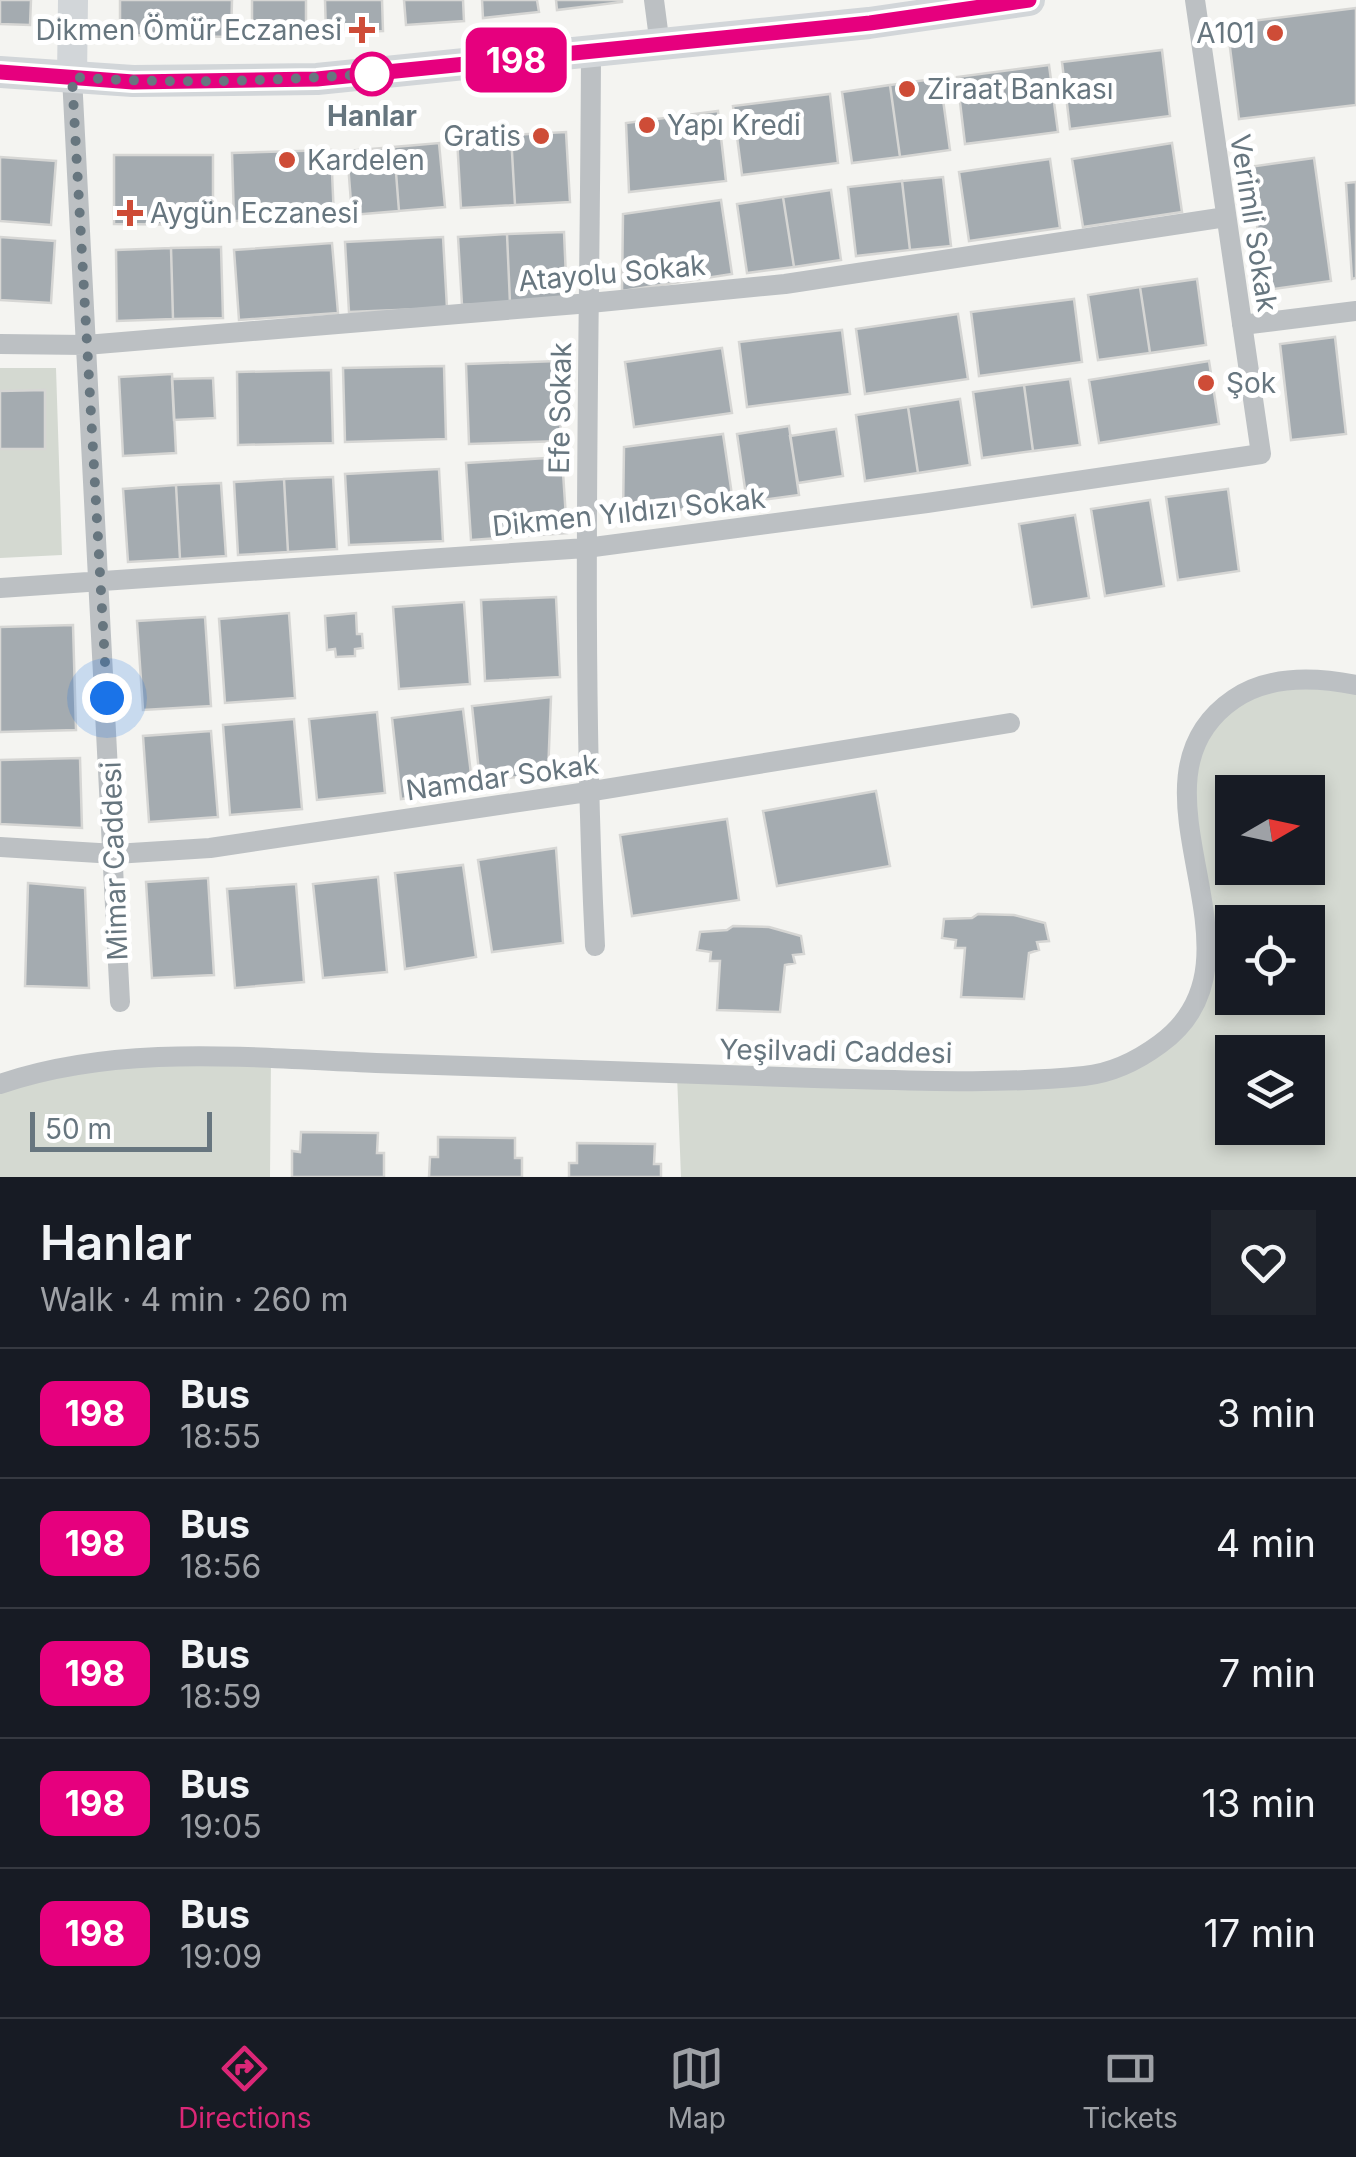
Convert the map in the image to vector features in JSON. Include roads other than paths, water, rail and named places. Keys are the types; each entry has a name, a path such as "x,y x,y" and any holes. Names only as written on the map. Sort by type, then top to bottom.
{"main road":[{"name":"Mimar Caddesi","path":"72,77 73,0"},
{"path":"0,72 133,82 317,79 870,23 1029,0"}],"street":[{"path":"654,0 660,46"},
{"name":"Verimli Sokak","path":"1195,0 1261,454"},
{"name":"Efe Sokak","path":"591,52 586,548 588,792 595,946"},
{"name":"Mimar Caddesi","path":"72,77 120,1002"},
{"name":"Atayolu Sokak","path":"0,344 86,345 785,284 1226,218"},
{"path":"1242,325 1356,311"},
{"name":"Dikmen Yıldızı Sokak","path":"0,588 586,548 927,504 1261,454"},
{"name":"Yeşilvadi Caddesi","path":"0,1084 78,1065 205,1057 1008,1082 1090,1076 1133,1063 1168,1038 1193,1009 1207,972 1208,926 1188,810 1187,771 1196,740 1218,710 1247,690 1298,679 1356,685"},
{"name":"Namdar Sokak","path":"0,846 114,854 210,848 1010,724"}],"place":[{"name":"Dikmen Ömür Eczanesi","path":"362,30"},
{"name":"A101","path":"1275,33"},
{"name":"Hanlar","path":"372,74"},
{"name":"Ziraat Bankası","path":"907,89"},
{"name":"Yapı Kredi","path":"647,125"},
{"name":"Gratis","path":"541,136"},
{"name":"Kardelen","path":"287,160"},
{"name":"Aygün Eczanesi","path":"130,213"},
{"name":"Şok","path":"1206,383"}]}
